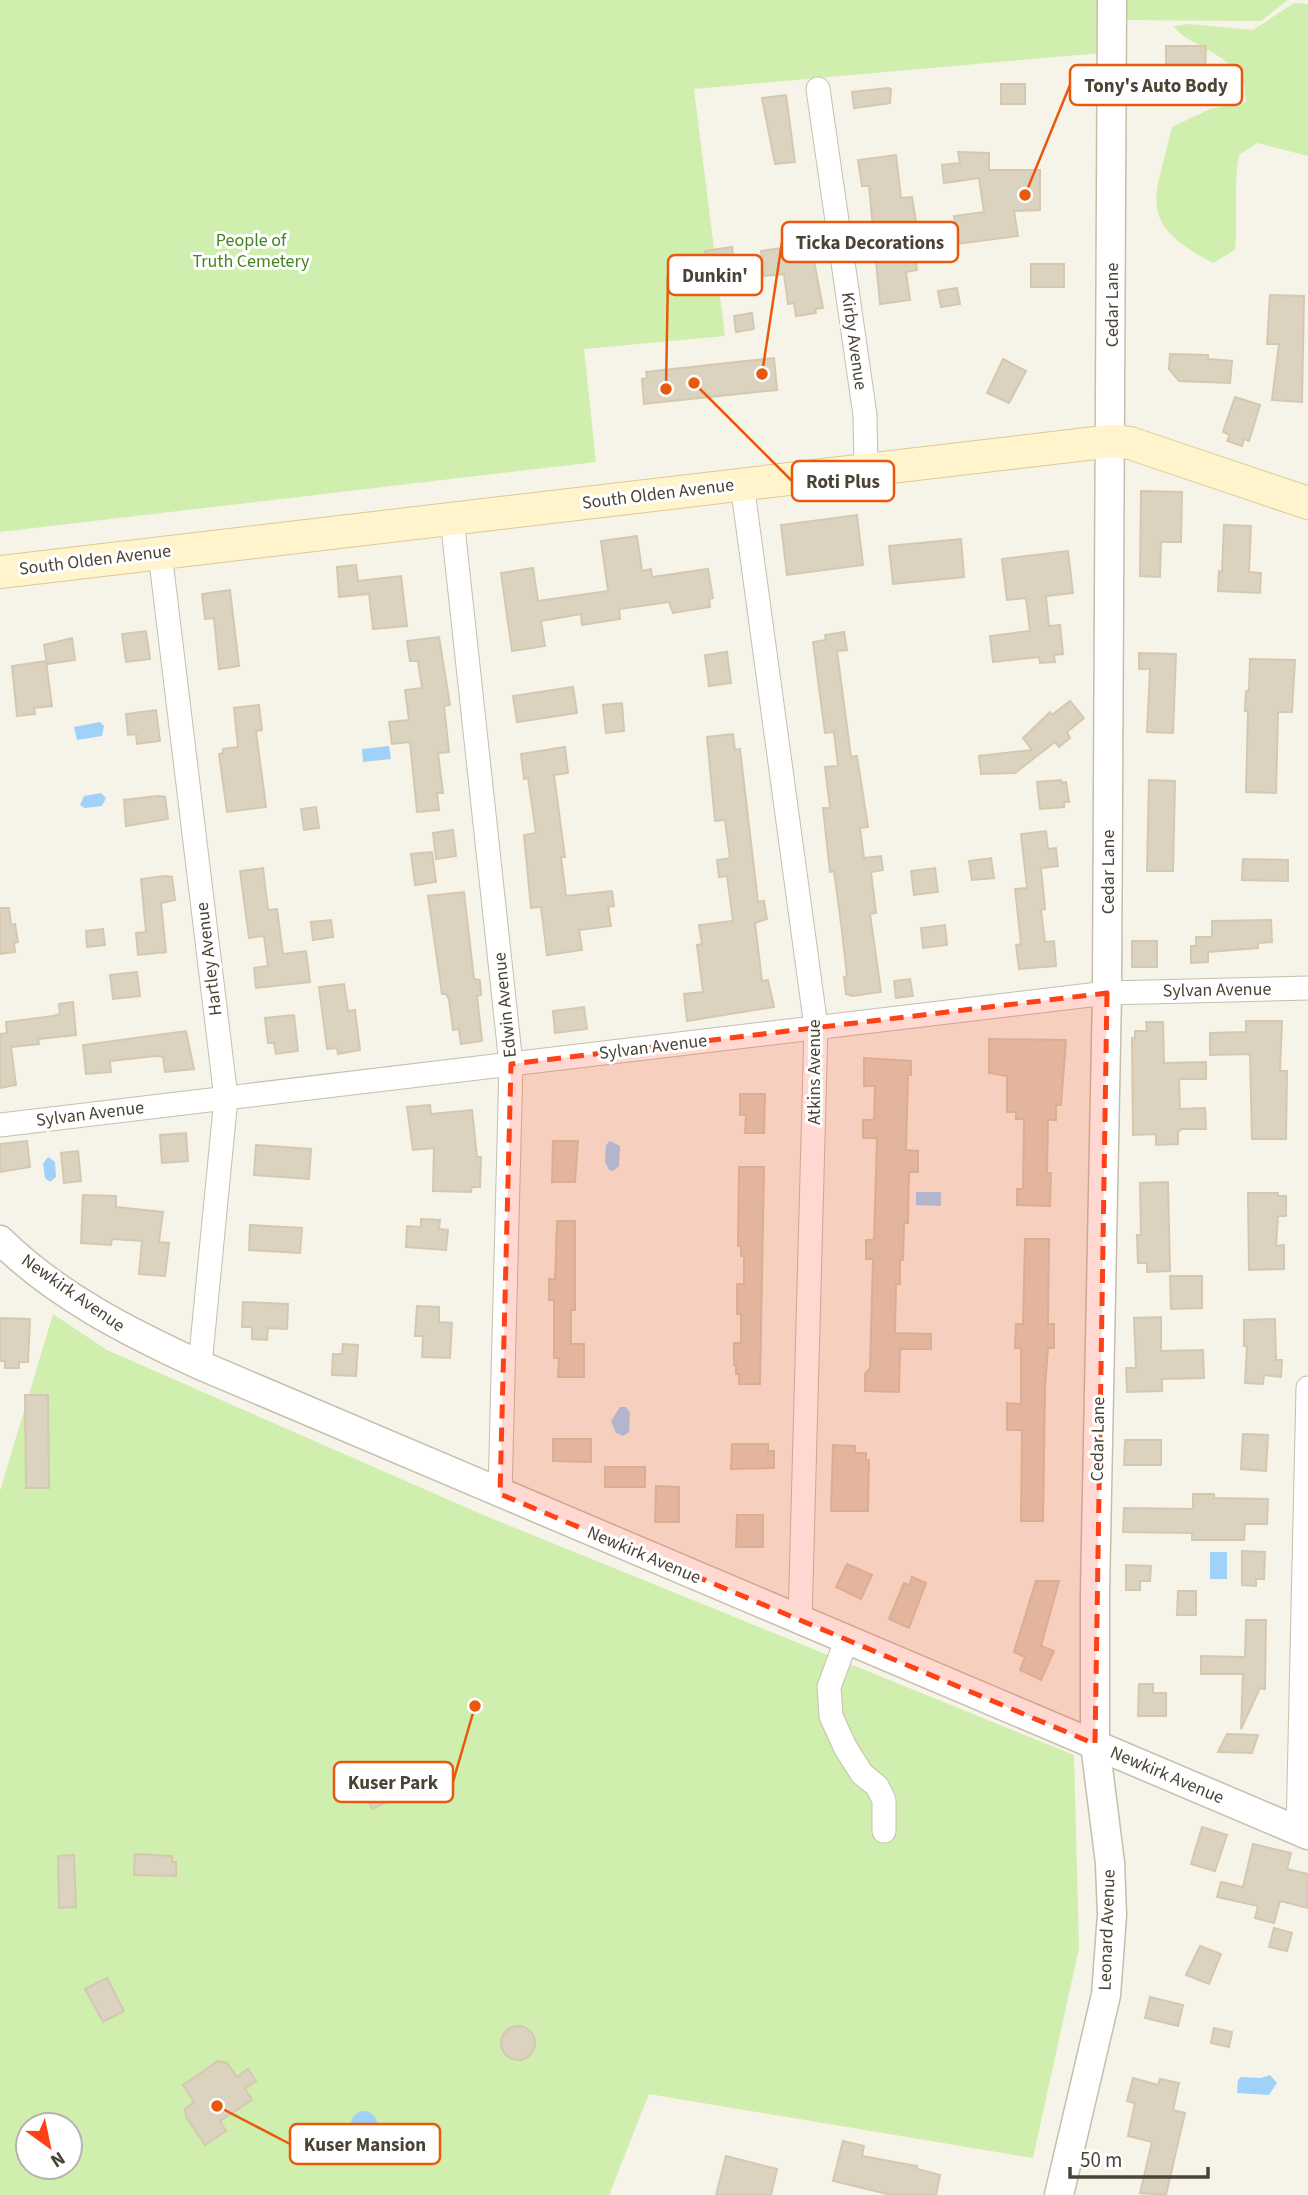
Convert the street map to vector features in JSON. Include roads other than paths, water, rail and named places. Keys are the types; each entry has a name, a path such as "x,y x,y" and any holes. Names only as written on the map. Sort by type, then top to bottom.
{"main road":[{"name":"South Olden Avenue","path":"0,572 1112,441 1130,443 1308,503"}],"street":[{"name":"Cedar Lane","path":"1095,1744 1107,993 1112,441 1112,0"},
{"name":"Kirby Avenue","path":"818,89 865,415 866,470"},
{"name":"Atkins Avenue","path":"742,484 816,1027 800,1622"},
{"name":"Edwin Avenue","path":"452,519 512,1064 500,1494"},
{"name":"Hartley Avenue","path":"160,553 226,1098 200,1365"},
{"name":"Sylvan Avenue","path":"0,1125 1107,993 1308,988"},
{"name":"Newkirk Avenue","path":"0,1240 47,1280 92,1311 139,1337 200,1365 800,1622 1303,1833"},
{"path":"1303,1833 1308,1388"},
{"path":"846,1641 829,1686 831,1716 845,1748 862,1774 877,1786 884,1800 884,1831"},
{"name":"Leonard Avenue","path":"1059,2195 1106,1995 1110,1949 1110,1863 1095,1744"}],"water":[{"path":"100,722 104,726 102,736 77,740 74,727"},
{"path":"389,746 391,759 363,762 362,749"},
{"path":"101,793 106,798 102,806 85,808 80,805 84,796"},
{"path":"610,1141 620,1146 619,1166 613,1171 609,1170 605,1162 606,1145"},
{"path":"48,1157 55,1162 56,1177 50,1182 45,1178 43,1164"},
{"path":"916,1192 941,1192 941,1206 916,1205"},
{"path":"620,1407 626,1407 630,1413 629,1432 623,1436 616,1433 611,1421"},
{"path":"1210,1552 1227,1552 1227,1579 1210,1579"},
{"path":"1270,2075 1277,2083 1269,2095 1237,2093 1238,2080 1241,2077 1261,2078"},
{"path":"364,2111 373,2115 377,2124 373,2133 364,2137 355,2133 351,2124 355,2115"}],"place":[{"name":"Tony's Auto Body","path":"1025,195"},
{"name":"Ticka Decorations","path":"762,374"},
{"name":"Roti Plus","path":"694,383"},
{"name":"Dunkin'","path":"666,389"},
{"name":"Kuser Park","path":"475,1706"},
{"name":"Kuser Mansion","path":"217,2106"}],"park label":[{"name":"People of Truth Cemetery","path":"251,250"}]}
